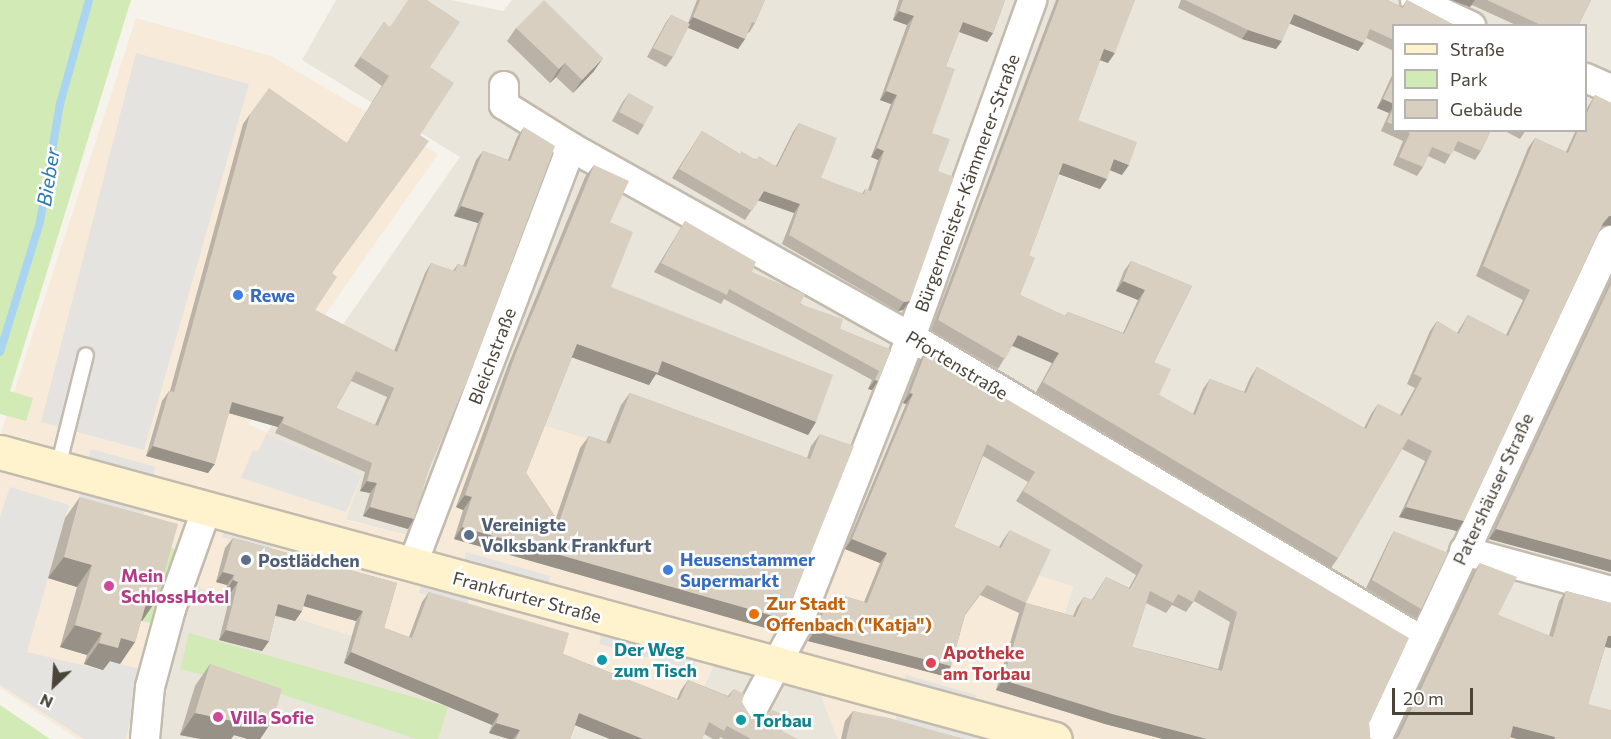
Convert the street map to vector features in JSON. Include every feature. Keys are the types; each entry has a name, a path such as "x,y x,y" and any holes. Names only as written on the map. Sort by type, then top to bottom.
{"street":[{"name":"Bürgermeister-Kämmerer-Straße","path":"751,712 797,626 911,338 1032,0"},
{"path":"1415,0 1467,24"},
{"path":"1587,78 1611,90"},
{"name":"Pfortenstraße","path":"504,86 504,105 571,147 911,338 1421,640"},
{"name":"Bleichstraße","path":"412,566 571,147"},
{"name":"Patershäuser Straße","path":"1377,739 1421,640 1611,240"},
{"name":"Frankfurter Straße","path":"0,452 412,566 1055,739"},
{"path":"145,739 150,687 171,609 207,508"},
{"path":"1464,551 1611,591"}],"lane":[{"path":"58,467 86,355"}],"shaded area":[{"path":"336,0 451,0 503,11 512,0 1611,0 1611,730 1434,730 1227,687 1057,639 1073,586 418,538 345,519 362,475 267,433 460,157 302,60"},
{"path":"136,18 271,56 438,154 248,424 362,475 346,520 418,538 467,402 1073,586 1057,639 1227,687 1304,672 1434,730 1611,739 838,739 818,688 717,658 680,739 168,578 144,664 130,739 78,739 0,688 0,435"},
{"path":"136,53 249,84 144,450 41,422"},
{"path":"267,433 362,475 346,512 241,478 253,450 258,452"},
{"path":"91,449 156,467 153,476 88,458"},
{"path":"10,487 69,505 27,652 103,670 106,660 142,670 126,739 84,739 0,685 0,517"},
{"path":"81,487 146,507 143,516 79,497"},
{"path":"225,528 273,542 270,551 222,537"},
{"path":"466,552 550,576 548,585 464,562"},
{"path":"422,583 470,597 467,606 419,593"},
{"path":"195,586 680,739 160,739 170,665"},
{"path":"602,633 696,659 693,670 599,644"},
{"path":"717,657 818,688 838,739 681,739"},
{"path":"906,675 977,695 974,704 904,685"},
{"path":"897,715 982,739 946,739 895,724"}],"green space":[{"path":"0,0 131,0 10,391 33,398 26,421 0,414"},
{"path":"163,546 175,549 154,624 142,621"},
{"path":"189,633 448,707 438,739 416,739 281,694 180,669"},
{"path":"0,705 50,739 0,739"}],"building":[{"path":"408,0 427,0 460,22 430,67 454,83 420,135 429,141 332,273 337,277 315,310 397,352 431,263 455,271 458,264 466,267 484,213 461,206 483,151 510,161 524,127 555,146 470,374 429,469 414,519 370,507 377,483 367,481 372,463 282,423 284,417 232,402 215,464 153,446 169,391 174,392 250,114 269,88 347,143 389,76 360,57 384,22 390,27","holes":["356,371 394,388 378,426 336,408"]},
{"path":"544,0 603,58 582,80 565,63 559,69 516,28"},
{"path":"700,0 765,0 745,39 693,17"},
{"path":"903,0 1005,0 993,33 963,22 946,66 955,69 932,133 950,139 938,171 954,177 910,301 904,302 789,235 800,204 764,191 752,211 679,169 702,131 740,154 741,151 756,160 759,156 777,167 799,123 837,138 821,178 864,194 865,189 871,191 884,151 877,148 897,95 886,91 914,16 899,11"},
{"path":"1059,0 1135,0 1115,53 1104,49 1078,120 1137,142 1129,165 1114,159 1107,179 1063,163 1029,255 1035,258 1020,295 1066,316 1068,312 1124,334 1145,290 1123,281 1131,261 1192,286 1154,362 1171,369 1159,395 1195,415 1210,379 1246,393 1257,367 1366,429 1378,404 1402,416 1422,378 1414,374 1437,321 1459,334 1468,315 1508,336 1530,290 1483,266 1535,138 1568,153 1577,132 1587,132 1587,113 1595,95 1611,103 1611,216 1603,223 1464,521 1406,507 1432,451 1408,439 1338,558 1043,382 1059,353 1018,335 1005,359 938,320"},
{"path":"1185,0 1387,0 1403,8 1407,0 1452,24 1392,24 1392,39 1370,29 1364,43 1294,14 1282,41 1248,30"},
{"path":"1487,0 1591,0 1579,24 1539,24"},
{"path":"671,15 690,24 673,57 653,48"},
{"path":"1392,80 1392,103 1383,99"},
{"path":"629,93 654,107 644,125 619,112"},
{"path":"1392,111 1392,124 1387,122"},
{"path":"1408,132 1490,132 1481,151 1458,141 1451,155 1432,147 1423,167 1399,157 1410,133"},
{"path":"594,165 629,181 610,222 633,232 611,287 833,375 816,422 662,361 658,373 577,344 526,473 559,522 589,436 610,444 630,393 810,459 820,434 854,446 784,619 462,527 472,497 465,495 516,353"},
{"path":"685,221 756,262 752,272 805,294 800,304 843,319 840,329 891,350 878,381 875,380 879,371 729,289 727,295 661,263"},
{"path":"1611,284 1611,560 1496,529"},
{"path":"926,351 1409,638 1369,723 1372,739 1207,739 1112,714 1003,680 1026,603 987,585 965,614 951,666 815,631 828,601 841,606 844,596 867,603 887,553 852,539 913,394 910,393","holes":["987,444 1035,472 1023,491 1143,565 1130,589 1106,577 1093,600 1084,597 1075,617 1026,603 1051,550 1010,530 1001,548 954,527","1199,590 1237,612 1222,671 1132,647 1150,591 1173,603 1178,594 1193,602"]},
{"path":"80,497 178,524 157,599 148,597 135,642 121,638 118,648 99,643 102,633 75,625 92,565 64,557"},
{"path":"1394,531 1448,553 1421,609 1372,580"},
{"path":"233,538 397,583 384,628 412,638 429,592 569,633 563,654 679,700 688,680 729,697 734,689 744,694 742,703 750,716 759,718 773,710 789,718 782,731 797,739 751,739 727,726 724,731 709,722 702,739 643,739 579,713 570,739 516,739 520,730 496,723 499,714 351,652 363,611 307,594 302,611 278,604 269,641 226,630 238,582 233,580 234,575 223,572"},
{"path":"1480,563 1517,577 1498,615 1553,637 1566,591 1611,603 1611,636 1608,636 1588,704 1611,710 1611,739 1555,739 1555,737 1513,726 1510,739 1396,739"},
{"path":"210,664 282,689 273,720 247,712 244,720 239,718 237,722 195,713"},
{"path":"853,711 889,718 964,739 846,739"}],"waterway":[{"name":"Bieber","path":"0,352 40,222 60,104 89,0"}],"place":[{"name":"Rewe","path":"238,295"},
{"name":"Vereinigte Volksbank Frankfurt","path":"469,535"},
{"name":"Postlädchen","path":"246,560"},
{"name":"Heusenstammer Supermarkt","path":"668,570"},
{"name":"Mein SchlossHotel","path":"109,586"},
{"name":"Zur Stadt Offenbach (\"Katja\")","path":"754,614"},
{"name":"Der Weg zum Tisch","path":"602,660"},
{"name":"Apotheke am Torbau","path":"931,663"},
{"name":"Villa Sofie","path":"218,717"},
{"name":"Torbau","path":"741,720"}]}
